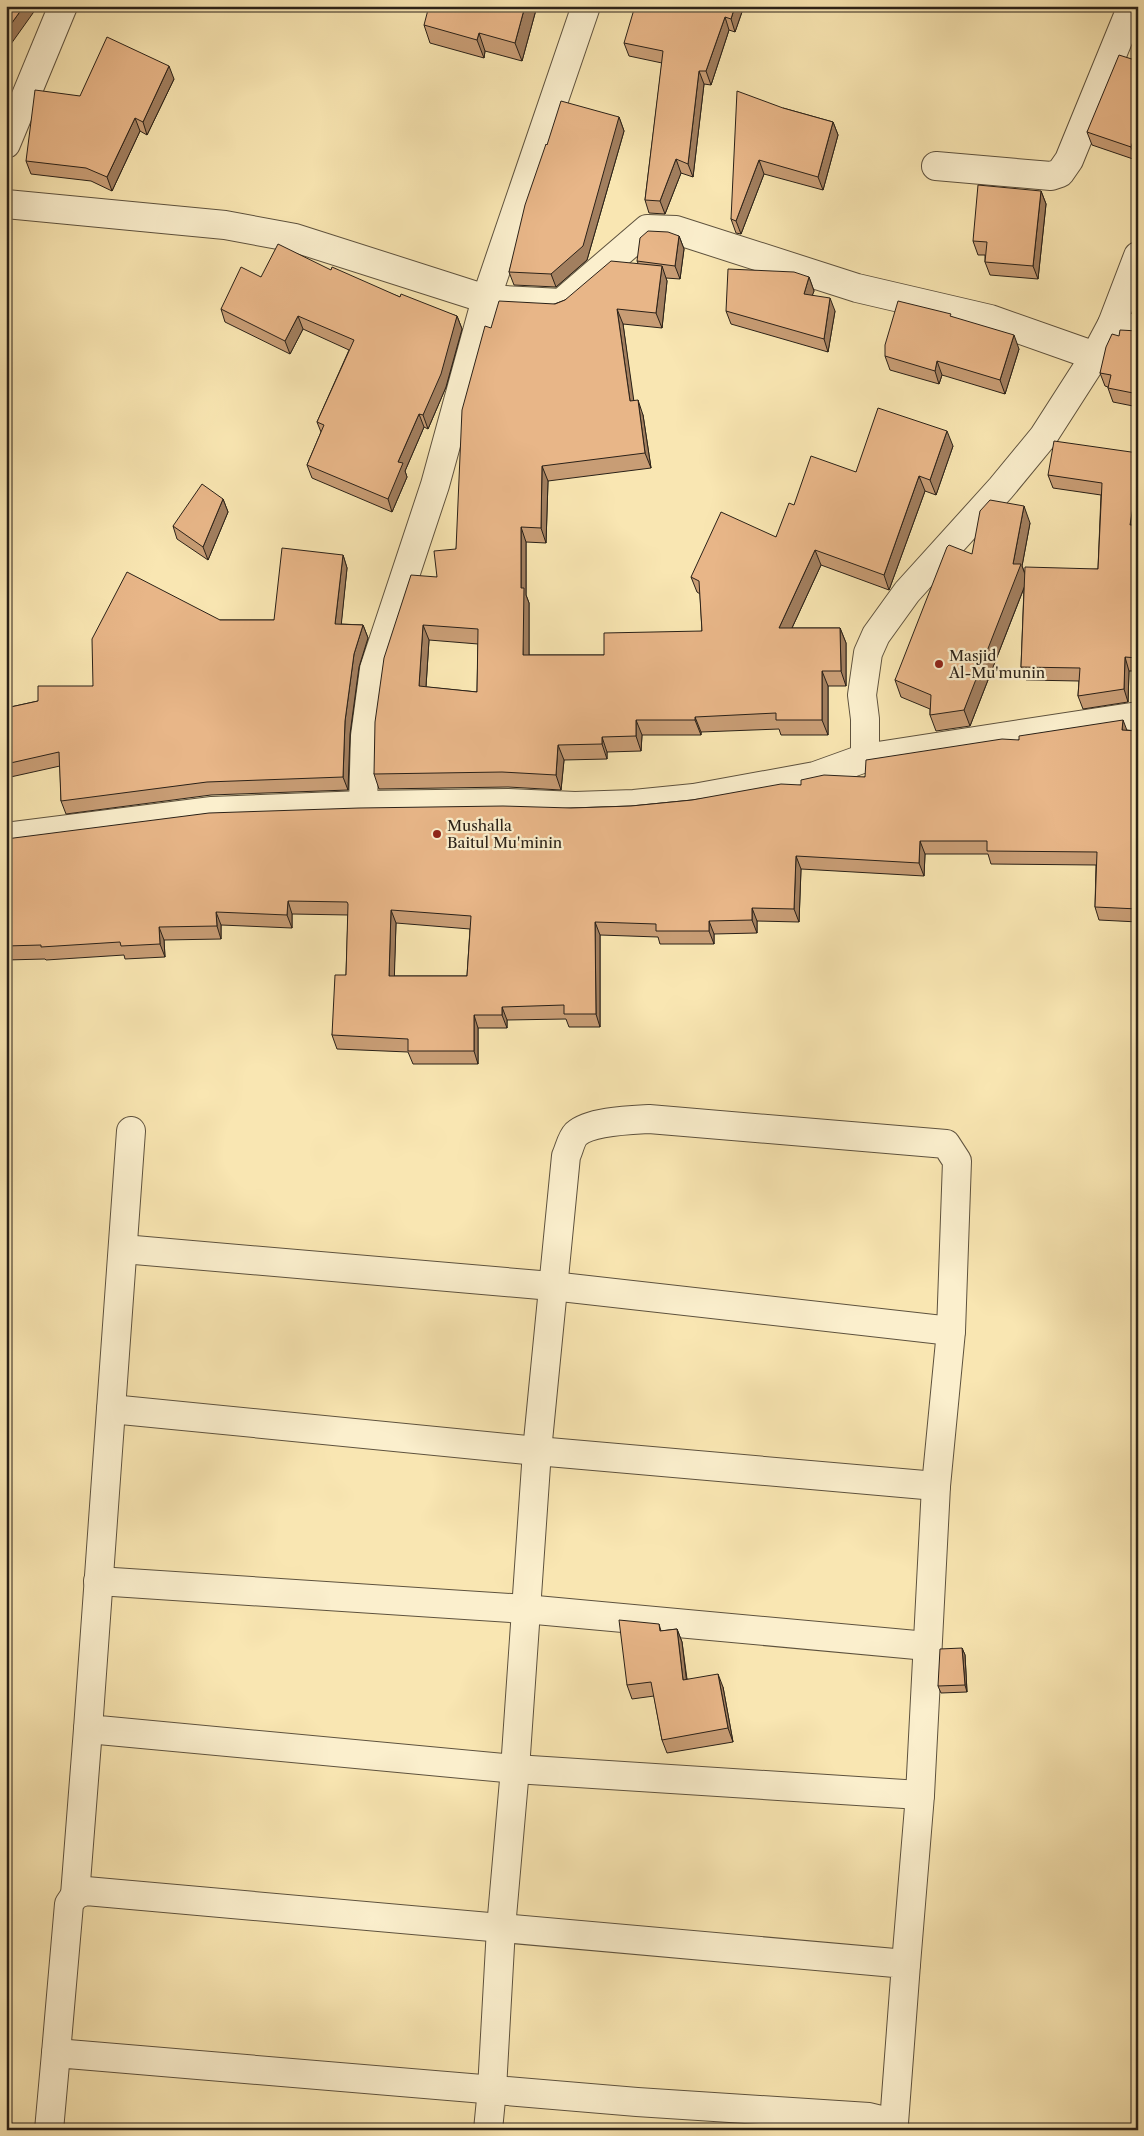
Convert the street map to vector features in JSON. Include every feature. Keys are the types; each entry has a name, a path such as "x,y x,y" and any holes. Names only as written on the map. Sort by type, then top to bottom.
{"street":[{"path":"6,144 63,6"},
{"path":"364,805 365,736 374,670 435,485 486,299 586,6"},
{"path":"936,166 1032,176 1051,176 1060,173 1069,160 1132,6"},
{"path":"6,204 225,225 295,238 486,299 561,302 646,229 676,230 857,288 990,319 1095,356"},
{"path":"865,758 865,718 862,695 868,653 876,636 907,592 1001,488 1043,437 1095,356 1125,327 1138,256"},
{"path":"6,837 212,811 364,805 508,803 575,806 643,803 694,798 815,776 865,758 1138,716"},
{"path":"56,2052 492,2089 637,2102 869,2117 894,2126 920,1795 936,1486 951,1331 957,1161 946,1144 649,1119 624,1120 592,1126 576,1134 566,1156 537,1451 515,1769 501,1928 492,2089 488,2130"},
{"path":"49,2130 70,1904 75,1895 131,1130"},
{"path":"123,1249 552,1286 951,1331"},
{"path":"111,1409 537,1451 936,1486"},
{"path":"98,1581 525,1609 927,1646"},
{"path":"88,1729 515,1769 920,1795"},
{"path":"75,1895 86,1891 906,1964"}],"building":[{"path":"6,6 24,6 6,31"},
{"path":"429,6 525,6 515,43 479,33 477,40 424,25"},
{"path":"635,6 735,6 731,19 725,17 706,71 699,71 688,164 676,159 660,201 645,200 663,51 624,43"},
{"path":"107,37 169,66 143,122 135,118 107,177 86,168 26,161 35,90 80,96"},
{"path":"1119,55 1138,61 1138,126 1131,147 1087,132"},
{"path":"737,91 783,108 833,122 818,177 759,160 736,221 731,219"},
{"path":"561,101 619,117 583,246 551,274 509,272 525,205"},
{"path":"978,185 1041,191 1033,266 985,262 987,242 973,241"},
{"path":"648,231 668,232 679,236 675,266 637,261 640,238"},
{"path":"278,244 331,270 332,267 400,297 401,294 457,316 441,374 423,415 419,414 398,462 403,463 388,499 307,465 324,425 317,422 354,340 298,316 285,341 221,309 241,267 261,277"},
{"path":"611,261 662,266 656,313 617,309 630,401 638,400 645,453 542,466 541,528 521,527 521,588 524,588 523,655 604,655 604,633 702,631 699,581 691,577 721,512 776,537 789,503 794,505 811,456 856,472 878,408 947,431 930,480 919,476 884,575 815,550 779,628 840,628 841,671 822,671 822,720 776,720 776,713 695,717 695,720 636,720 636,736 602,737 602,744 558,745 556,775 502,772 374,774 375,722 384,658 411,575 437,577 434,551 456,549 462,410 485,326 491,328 499,301 555,304 565,300","holes":["423,625 478,629 477,692 419,686"]},
{"path":"728,269 794,272 809,277 804,294 830,298 824,339 726,311"},
{"path":"898,301 951,314 950,316 1014,335 1000,380 937,361 935,371 885,356 885,345"},
{"path":"1120,330 1138,331 1138,394 1108,388 1111,375 1100,373 1106,347 1112,334 1119,336"},
{"path":"1054,441 1138,453 1138,476 1130,525 1138,525 1138,658 1125,657 1124,689 1078,696 1080,668 1021,667 1025,567 1098,569 1102,483 1048,475"},
{"path":"202,484 223,499 203,547 173,526"},
{"path":"990,500 1024,506 1013,564 1021,564 964,710 930,715 931,695 895,680 947,547 949,545 972,554 980,511"},
{"path":"282,548 343,555 335,624 363,625 354,654 345,721 343,777 207,782 61,801 59,752 6,764 6,708 38,701 38,686 93,686 92,639 127,572 220,620 274,620"},
{"path":"1123,720 1122,730 1138,731 1138,909 1095,907 1097,852 987,851 987,841 920,841 919,863 796,856 794,909 752,908 752,920 709,921 709,931 656,931 656,924 595,922 596,1014 564,1014 564,1005 502,1007 502,1015 474,1015 474,1051 408,1051 408,1039 332,1035 335,975 346,975 347,902 288,901 287,915 216,912 217,926 159,927 160,944 121,946 120,942 41,947 41,945 6,946 6,839 209,813 503,806 571,808 631,806 692,800 781,784 801,785 801,780 824,775 865,777 866,760 1002,739 1019,740 1019,736","holes":["391,910 471,916 467,976 389,976"]},
{"path":"619,1620 659,1624 660,1631 677,1629 683,1680 718,1674 728,1728 662,1740 651,1682 627,1685"},
{"path":"962,1648 965,1685 938,1686 940,1649"}],"place":[{"name":"Masjid Al-Mu'munin","path":"939,664"},
{"name":"Mushalla Baitul Mu'minin","path":"437,834"}]}
